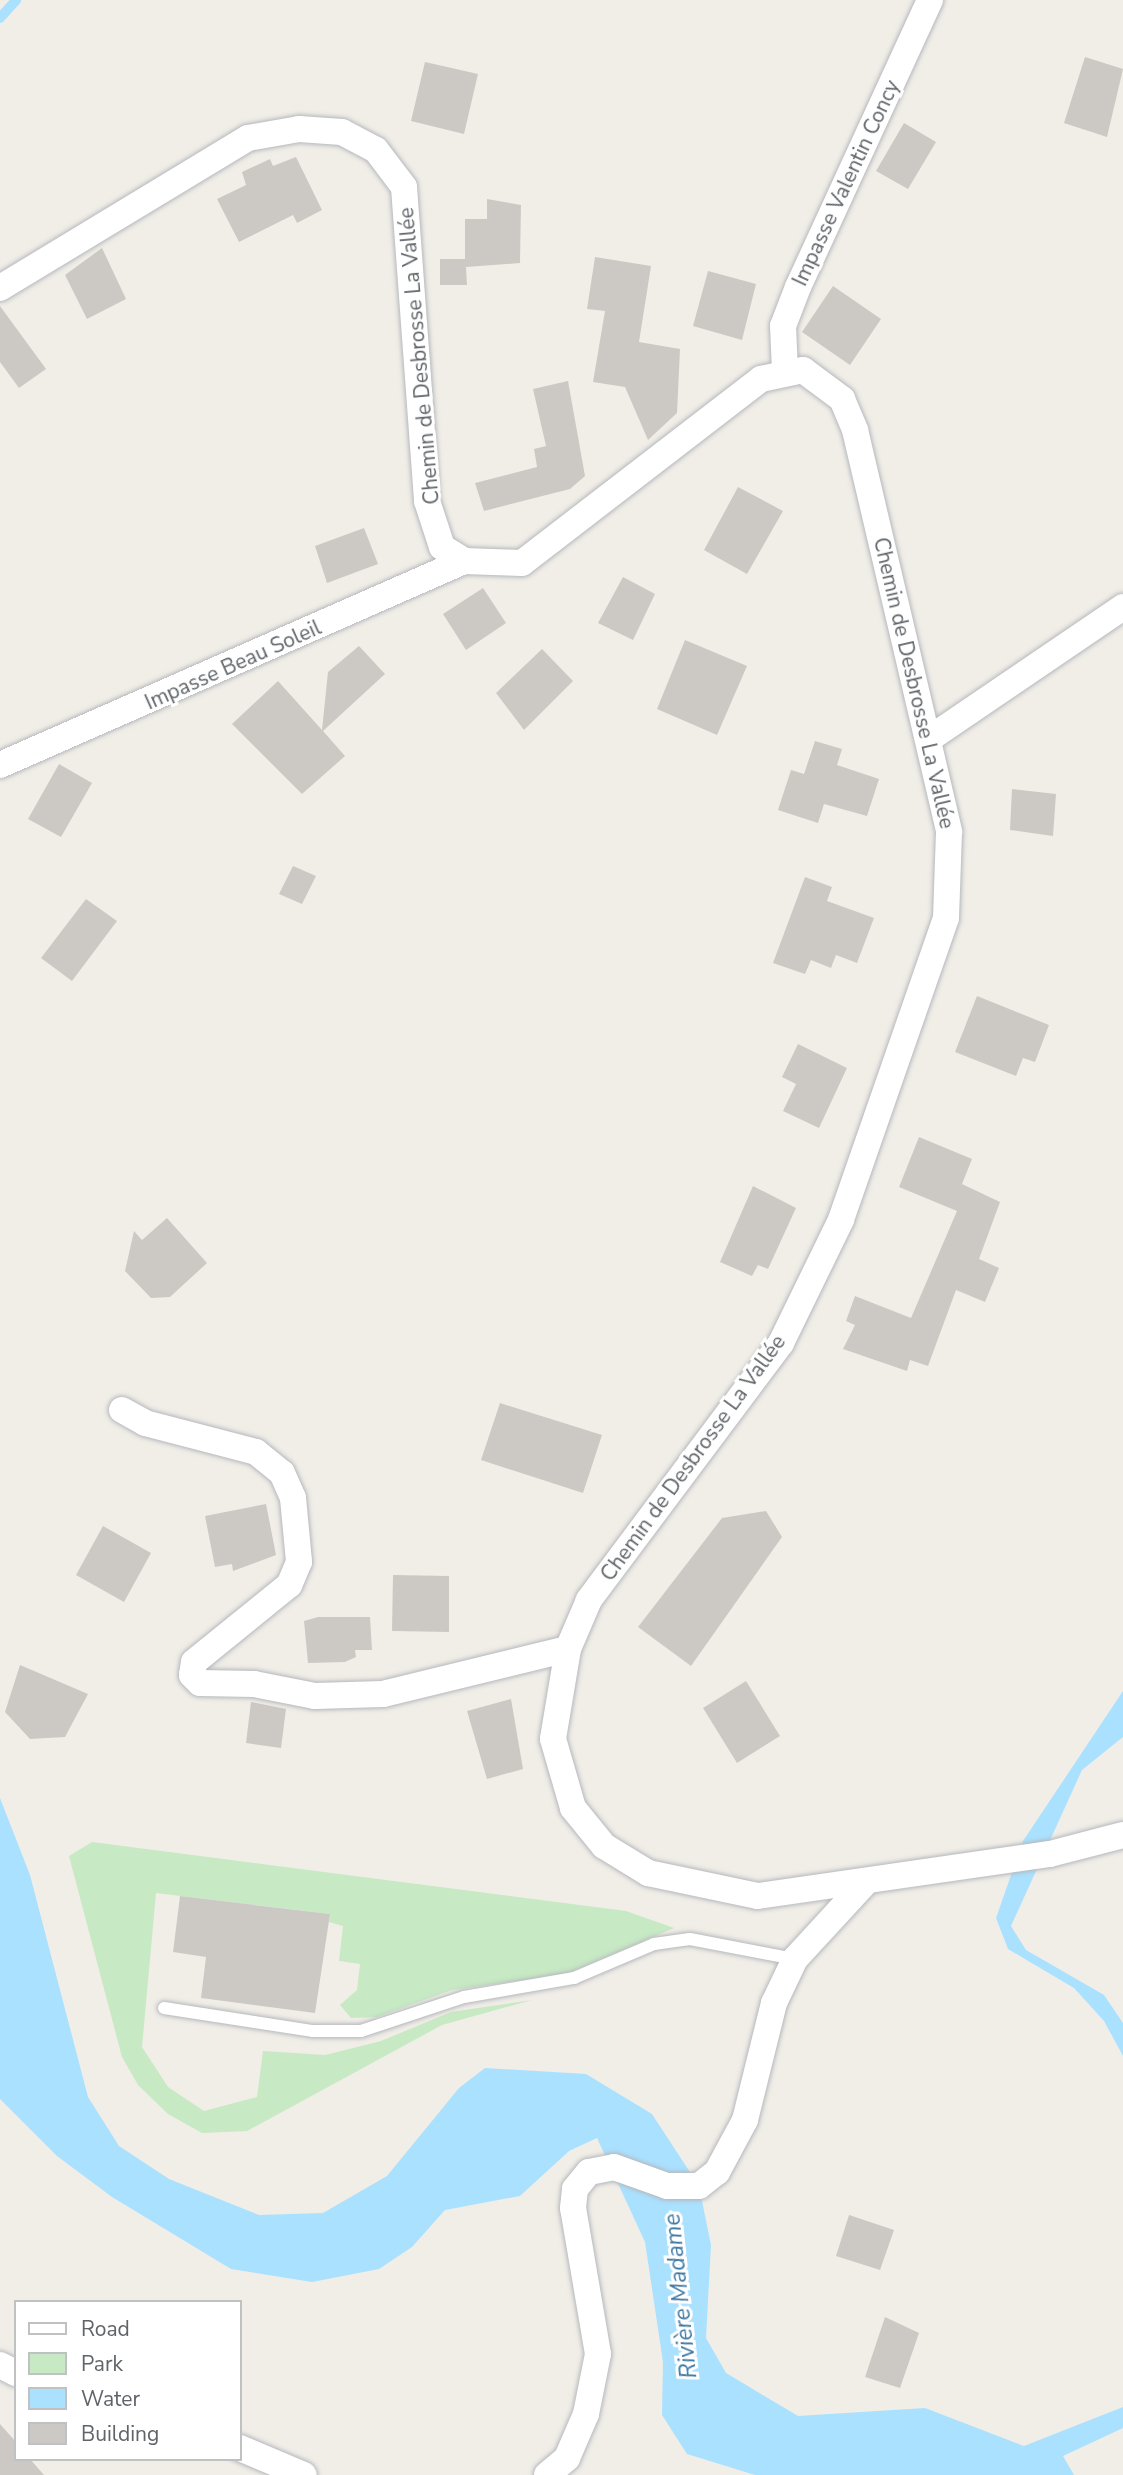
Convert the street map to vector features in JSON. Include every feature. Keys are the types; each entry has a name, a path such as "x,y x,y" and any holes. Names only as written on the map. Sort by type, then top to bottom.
{"street":[{"name":"Impasse Valentin Concy","path":"785,371 783,327 798,287 930,0"},
{"name":"Chemin de Desbrosse La Vallée","path":"0,288 248,138 299,128 342,132 376,150 404,187 428,501 442,547 464,561"},
{"path":"464,561 522,563 734,396 785,371"},
{"name":"Chemin de Desbrosse La Vallée","path":"785,371 822,377 842,399 855,430 949,832 946,918 841,1220 781,1343 589,1600 568,1649 553,1739 573,1808 604,1846 648,1873 758,1896 864,1884 1050,1854 1123,1835"},
{"name":"Impasse Beau Soleil","path":"0,765 464,561"},
{"path":"929,738 1123,607"},
{"path":"122,1410 145,1423 256,1452 282,1473 293,1498 299,1562 289,1585 194,1662 192,1675 200,1683 254,1684 315,1696 383,1694 568,1649"},
{"path":"547,2475 567,2458 586,2414 598,2354 573,2207 575,2189 589,2172 614,2167 667,2186 699,2186 717,2172 745,2120 774,2003 795,1959 864,1884"},
{"path":"242,2449 304,2475"}],"lane":[{"path":"164,2008 313,2031 361,2031 464,1997 574,1978 654,1944 690,1939 795,1959"}],"green space":[{"path":"92,1842 626,1911 674,1928 566,1974 452,1990 377,2017 351,2018 340,2005 357,1990 360,1964 339,1961 343,1926 329,1922 330,1914 156,1893 142,2047 168,2087 204,2111 257,2097 263,2051 325,2055 381,2041 451,2012 532,2000 442,2025 247,2131 202,2133 168,2114 138,2085 122,2057 69,1856"}],"water":[{"path":"1123,1691 1123,1737 1082,1770 1011,1926 1026,1950 1104,1995 1123,2023 1123,2056 1104,2021 1074,1988 1008,1949 996,1918 1023,1841"},
{"name":"Rivière Madame","path":"0,1798 30,1875 88,2097 119,2146 169,2179 259,2215 323,2213 387,2176 459,2088 485,2068 586,2074 652,2114 699,2186 711,2245 706,2338 726,2373 798,2416 925,2408 1024,2446 1123,2407 1123,2428 1063,2456 1074,2475 755,2475 687,2454 662,2415 663,2362 645,2242 597,2138 569,2151 520,2196 445,2210 412,2247 379,2269 312,2282 231,2269 112,2197 57,2156 0,2099"}],"building":[{"path":"1085,57 1123,69 1107,137 1064,123"},
{"path":"425,62 478,74 464,134 411,121"},
{"path":"904,123 936,142 908,189 876,171"},
{"path":"296,157 322,210 297,223 293,215 239,242 217,199 246,185 242,172 270,159 273,166"},
{"path":"487,199 521,205 520,263 466,267 467,285 440,285 440,259 465,259 465,219 487,219"},
{"path":"102,248 126,299 87,319 65,275"},
{"path":"595,257 651,266 639,342 680,349 677,413 648,440 625,387 593,382 605,311 587,309"},
{"path":"708,271 756,284 742,340 693,326"},
{"path":"833,286 881,319 850,365 802,332"},
{"path":"0,306 46,369 19,388 0,362"},
{"path":"568,381 585,476 570,489 484,511 475,483 537,467 534,449 546,446 533,389"},
{"path":"738,487 783,511 747,574 704,550"},
{"path":"364,528 378,564 327,583 315,546"},
{"path":"623,577 655,594 633,640 598,623"},
{"path":"483,588 506,623 466,650 443,614"},
{"path":"685,640 747,666 717,735 657,709"},
{"path":"359,646 385,674 323,731 345,756 302,794 232,724 278,681 322,730 328,672"},
{"path":"542,649 573,681 524,730 496,693"},
{"path":"815,741 842,749 837,765 879,779 867,816 824,804 818,823 778,810 791,770 804,774"},
{"path":"59,764 92,783 61,837 28,819"},
{"path":"1012,789 1056,794 1053,836 1010,830"},
{"path":"293,866 316,876 302,904 279,894"},
{"path":"805,877 832,887 827,901 874,918 857,963 836,955 831,968 811,960 805,974 773,963"},
{"path":"86,899 117,921 72,981 41,958"},
{"path":"977,996 1049,1025 1035,1062 1023,1058 1016,1076 955,1052"},
{"path":"798,1044 847,1068 819,1128 783,1111 796,1084 782,1077"},
{"path":"919,1137 972,1159 962,1184 1000,1202 979,1259 999,1268 985,1302 956,1290 928,1366 910,1360 907,1371 843,1349 855,1325 846,1321 855,1296 911,1318 957,1211 899,1187"},
{"path":"753,1186 796,1208 768,1269 758,1265 752,1276 720,1262"},
{"path":"167,1218 207,1263 170,1297 151,1298 125,1271 134,1231 142,1240"},
{"path":"500,1403 602,1435 583,1493 481,1460"},
{"path":"266,1504 276,1555 233,1571 232,1564 215,1567 205,1516"},
{"path":"766,1511 782,1537 691,1666 638,1627 722,1518"},
{"path":"103,1526 151,1553 124,1602 76,1575"},
{"path":"393,1575 449,1576 449,1632 392,1631"},
{"path":"318,1617 370,1617 372,1650 355,1650 356,1657 345,1662 308,1663 304,1621"},
{"path":"20,1665 88,1694 65,1737 30,1739 5,1712"},
{"path":"746,1681 780,1736 737,1763 703,1708"},
{"path":"511,1699 523,1769 487,1779 467,1711"},
{"path":"251,1702 286,1709 281,1748 246,1743"},
{"path":"180,1896 330,1914 315,2013 201,1998 206,1957 173,1952"},
{"path":"849,2215 894,2230 880,2270 836,2256"},
{"path":"885,2317 919,2333 900,2388 865,2377"},
{"path":"0,2424 14,2440 14,2461 32,2461 44,2475 0,2475"}],"waterway":[{"path":"0,18 16,0"}]}
